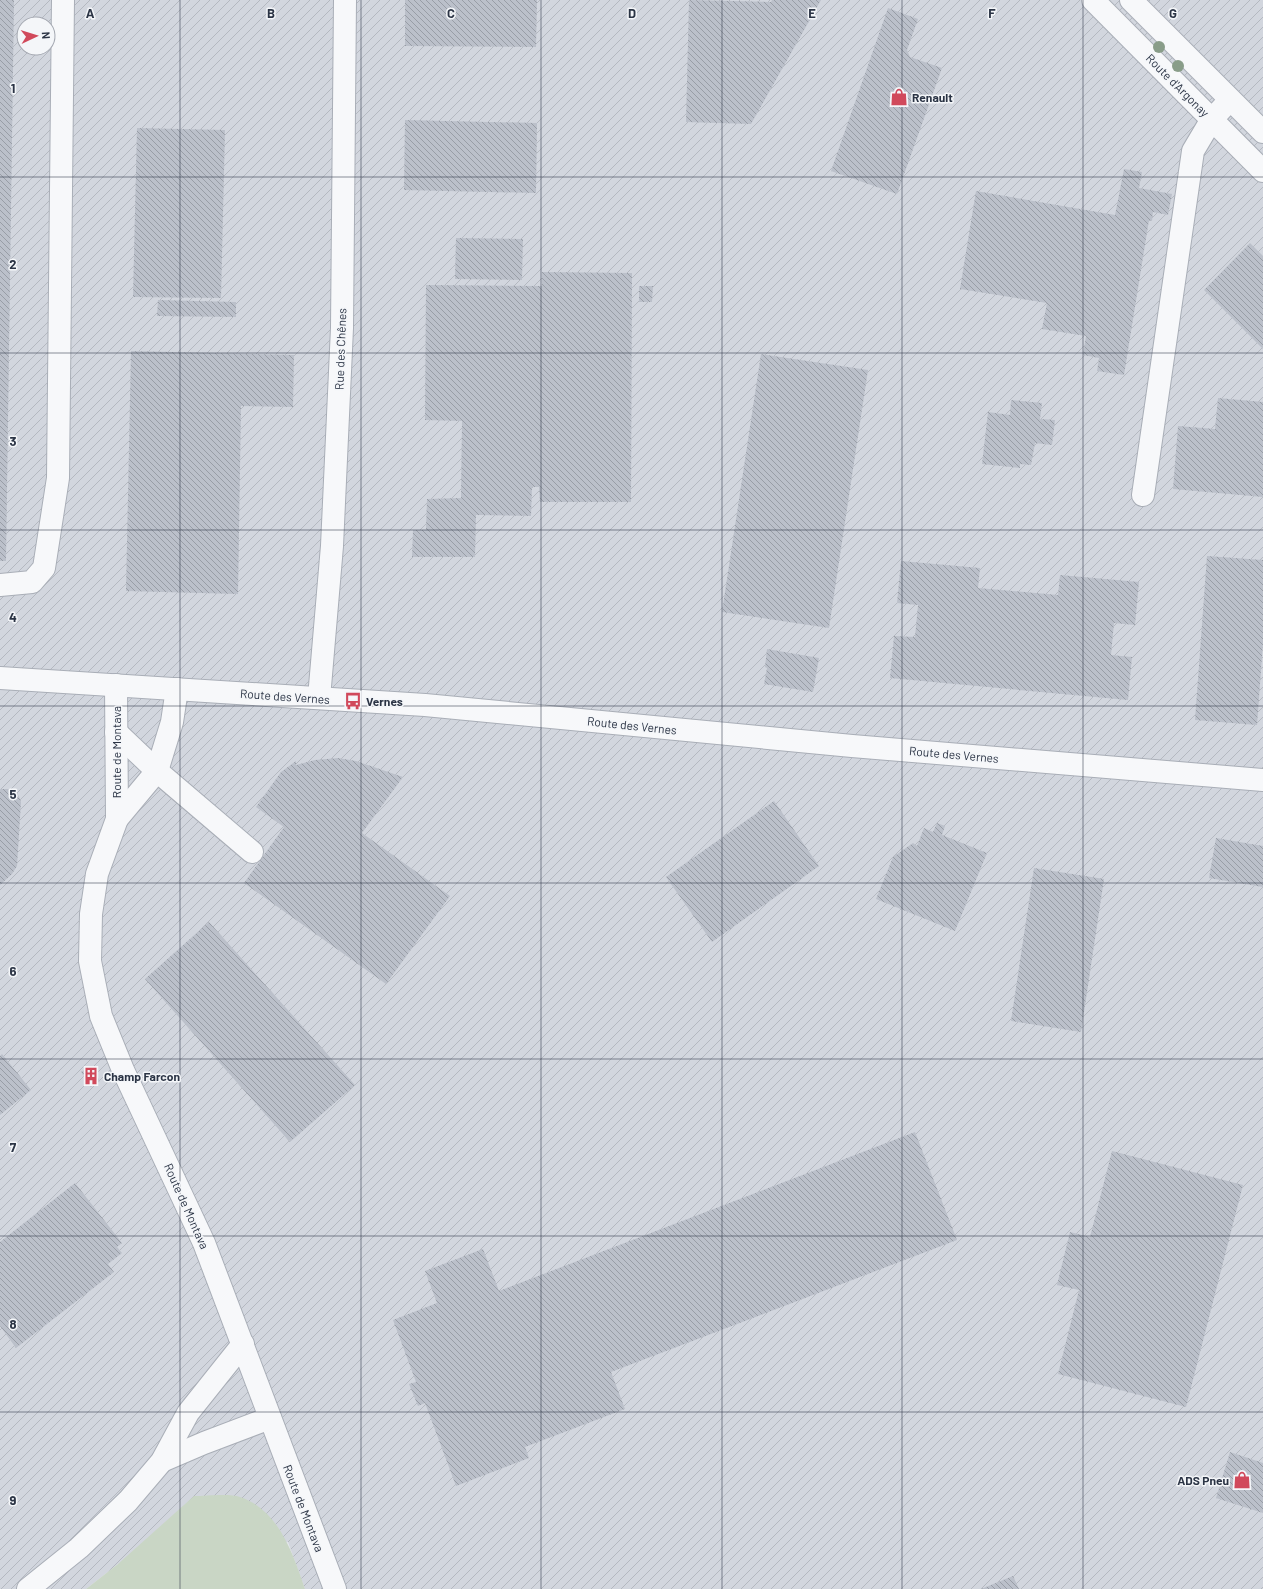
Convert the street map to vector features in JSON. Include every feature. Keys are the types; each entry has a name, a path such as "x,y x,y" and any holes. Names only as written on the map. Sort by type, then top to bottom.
{"street":[{"path":"0,584 32,582 44,568 58,478 63,0"},
{"name":"Rue des Chênes","path":"319,698 332,546 342,328 345,0"},
{"name":"Route d'Argonay","path":"1092,0 1263,171"},
{"path":"1113,20 1131,0 1263,132"},
{"path":"1143,494 1193,151 1212,119 1230,100"},
{"name":"Route des Vernes","path":"0,678 425,705 852,746 1263,780"},
{"name":"Route de Montava","path":"116,685 117,819"},
{"name":"Route de Montava","path":"177,689 172,722 157,771 117,819 97,874 91,914 90,961 100,1016 123,1070 204,1243 335,1589"},
{"path":"116,732 157,771 252,852"},
{"path":"28,1589 79,1548 128,1501 162,1461 188,1413 243,1344"},
{"path":"162,1461 270,1418"}],"shaded area":[{"path":"0,0 1263,0 1263,1589 305,1589 288,1542 118,1564 86,1589 0,1589"}],"green space":[{"path":"194,1496 236,1496 253,1503 265,1512 283,1535 305,1589 86,1589 118,1564"}],"building":[{"path":"0,0 14,0 6,561 0,561"},
{"path":"405,0 537,0 536,47 405,46"},
{"path":"689,0 771,2 772,0 821,0 751,124 686,122"},
{"path":"888,8 918,19 907,50 910,57 942,68 897,194 831,171"},
{"path":"405,120 537,123 536,193 404,190"},
{"path":"137,128 225,130 221,298 133,297"},
{"path":"1124,169 1142,172 1139,188 1172,194 1168,215 1153,212 1152,221 1149,220 1124,375 1097,371 1099,358 1083,355 1086,336 1042,329 1047,303 960,289 976,191 1115,215"},
{"path":"456,238 523,239 522,280 455,279"},
{"path":"1250,243 1263,256 1263,349 1204,290"},
{"path":"542,272 632,273 631,502 540,502 539,487 532,487 531,516 476,515 475,557 412,557 413,530 426,530 427,499 461,498 462,421 425,420 426,285 542,286"},
{"path":"639,286 653,286 652,302 639,302"},
{"path":"158,300 236,302 236,317 157,316"},
{"path":"131,351 294,355 293,407 241,406 238,594 126,591"},
{"path":"761,354 868,370 829,628 722,612"},
{"path":"1218,398 1263,402 1263,497 1173,489 1178,426 1215,429"},
{"path":"1011,400 1042,403 1040,419 1055,420 1052,445 1035,443 1031,465 1020,464 1020,468 982,464 988,412 1010,415"},
{"path":"1207,556 1263,560 1263,643 1257,725 1195,720"},
{"path":"901,561 980,568 978,588 1058,595 1060,575 1139,582 1135,625 1114,623 1111,655 1132,657 1128,700 890,678 894,636 915,637 918,605 897,603"},
{"path":"767,649 819,658 813,692 764,684 767,668 765,667"},
{"path":"338,758 356,761 403,777 362,833 450,896 386,984 244,883 284,827 256,807 281,772 296,761 296,765 315,760"},
{"path":"0,789 14,789 21,802 17,866 12,874 0,885"},
{"path":"774,801 819,866 712,942 666,877"},
{"path":"937,823 945,826 942,835 987,853 955,931 876,899 893,857 913,843 917,846 924,828 933,832"},
{"path":"1216,838 1263,846 1263,887 1209,878"},
{"path":"1034,868 1104,879 1081,1032 1011,1021"},
{"path":"209,922 355,1085 290,1142 145,979"},
{"path":"2,1054 31,1090 0,1115 0,1056"},
{"name":"Champ Farcon","path":"91,1066 100,1081 91,1087 81,1072"},
{"path":"915,1132 957,1240 611,1372 625,1409 525,1447 529,1458 456,1486 425,1403 418,1406 409,1384 416,1382 393,1320 437,1303 425,1271 483,1249 499,1291"},
{"path":"1112,1151 1243,1185 1186,1407 1058,1374 1079,1290 1057,1285 1070,1232 1090,1237"},
{"path":"75,1183 122,1243 117,1247 122,1253 108,1264 114,1272 16,1348 0,1326 0,1242"},
{"name":"ADS Pneu","path":"1230,1452 1263,1463 1263,1513 1216,1498"},
{"path":"1013,1576 1019,1589 981,1589 1008,1578"}],"place":[{"name":"Renault","path":"899,97"},
{"name":"Vernes","path":"353,701"},
{"name":"Champ Farcon","path":"91,1076"},
{"name":"ADS Pneu","path":"1242,1480"}]}
